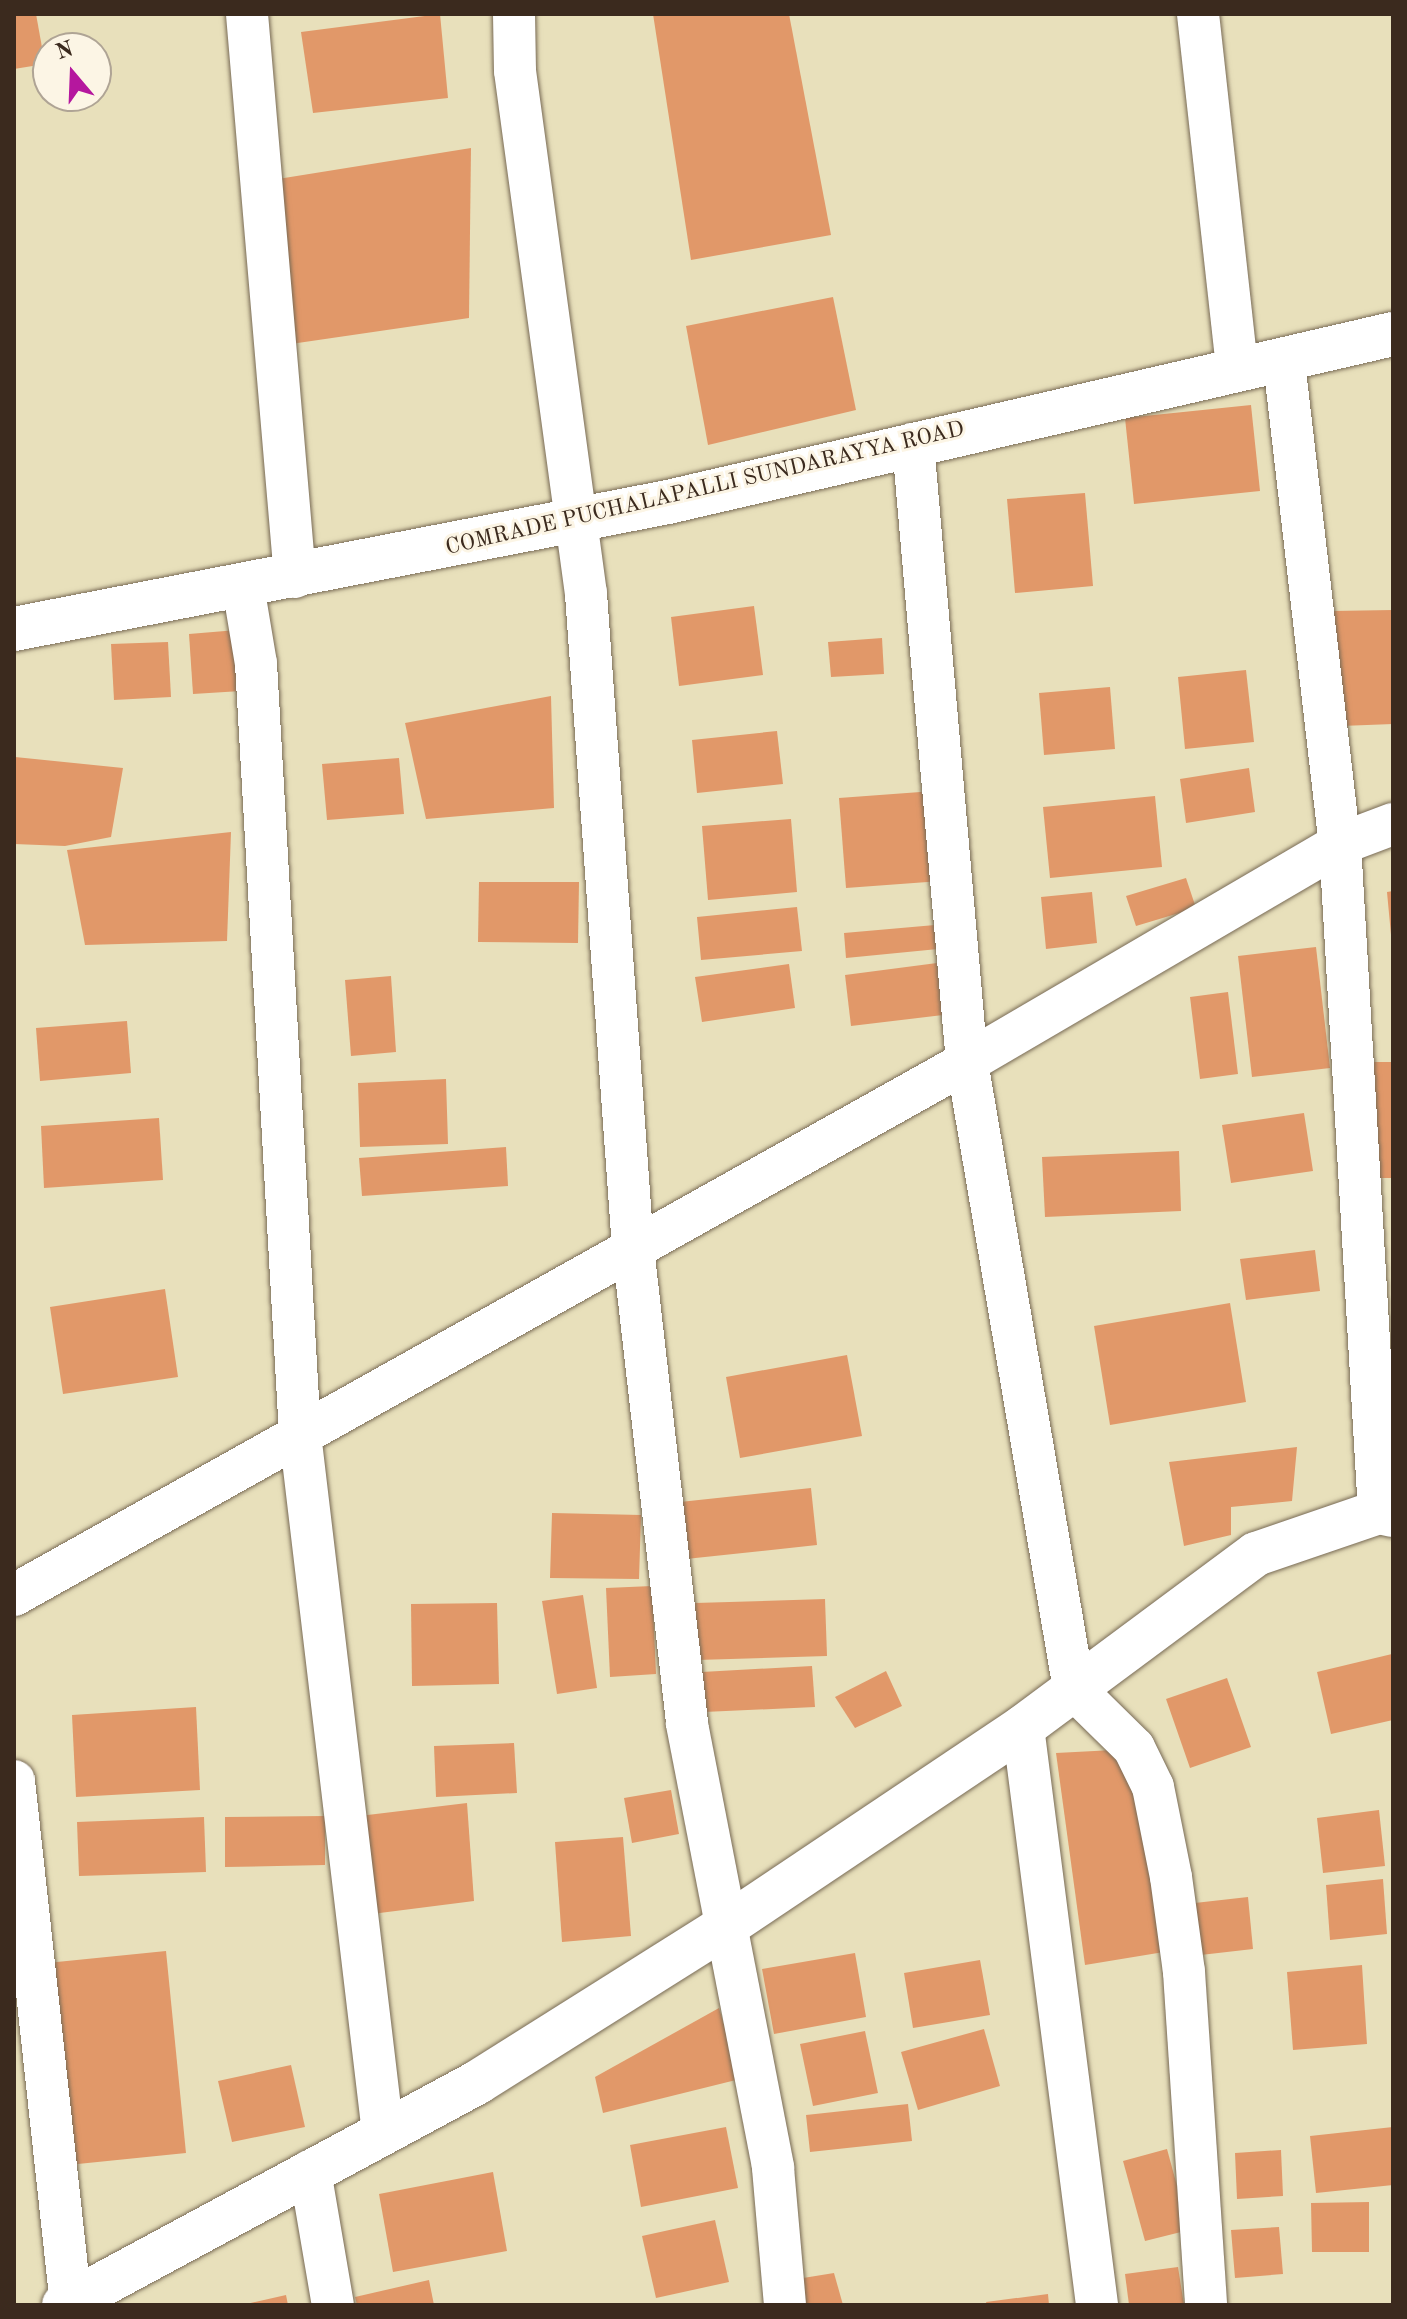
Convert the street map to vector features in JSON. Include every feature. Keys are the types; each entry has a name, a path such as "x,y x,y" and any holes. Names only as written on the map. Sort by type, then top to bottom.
{"street":[{"path":"247,14 295,577"},
{"path":"514,14 515,71 586,594 633,1248 687,1724 729,1924 773,2168 785,2305"},
{"path":"1198,14 1237,367"},
{"name":"COMRADE PUCHALAPALLI SUNDARAYYA ROAD","path":"14,629 575,521 1237,367 1284,362 1393,334"},
{"path":"14,1781 68,2303 478,2082 729,1924 1023,1727 1256,1554 1386,1514 1340,844 1284,362"},
{"path":"913,444 967,1062 1074,1689 1134,1748 1153,1787 1184,1972 1206,2305"},
{"path":"243,586 256,664 300,1434 383,2133"},
{"path":"14,1595 967,1062 1340,844 1393,824"},
{"path":"1023,1727 1097,2305"},
{"path":"310,2171 333,2305"}],"building":[{"path":"14,14 36,14 39,32 32,32 32,66 14,69"},
{"path":"440,14 448,98 313,113 301,32"},
{"path":"653,14 789,14 831,235 691,260"},
{"path":"471,148 469,318 284,345 278,179"},
{"path":"833,297 856,410 708,445 686,326"},
{"path":"1251,405 1260,491 1134,504 1125,418"},
{"path":"1085,493 1093,586 1015,593 1007,499"},
{"path":"754,606 763,675 679,686 671,617"},
{"path":"1393,610 1393,724 1341,726 1332,611"},
{"path":"237,630 241,691 193,694 189,634"},
{"path":"882,638 884,674 831,677 828,642"},
{"path":"168,642 171,697 114,700 111,644"},
{"path":"1246,670 1254,742 1185,749 1178,677"},
{"path":"1110,687 1115,749 1044,755 1039,693"},
{"path":"551,696 554,808 426,819 405,723"},
{"path":"777,731 783,784 697,793 692,740"},
{"path":"15,757 123,768 111,837 65,846 14,844"},
{"path":"399,758 404,814 327,820 322,764"},
{"path":"1249,768 1255,812 1186,823 1180,779"},
{"path":"934,791 941,881 846,888 839,798"},
{"path":"1155,796 1162,867 1050,878 1043,807"},
{"path":"791,819 797,892 708,900 702,826"},
{"path":"231,832 227,941 85,945 67,850"},
{"path":"1186,878 1196,908 1136,926 1126,896"},
{"path":"479,882 579,882 578,943 478,942"},
{"path":"1393,891 1393,935 1391,935 1387,892"},
{"path":"1092,892 1097,943 1046,949 1041,897"},
{"path":"797,907 802,951 701,960 697,917"},
{"path":"935,925 938,949 846,958 844,933"},
{"path":"1316,947 1330,1068 1252,1077 1238,956"},
{"path":"937,963 943,1015 851,1026 845,975"},
{"path":"789,964 795,1008 702,1022 695,977"},
{"path":"391,976 396,1052 351,1056 345,980"},
{"path":"1228,992 1238,1074 1200,1079 1190,997"},
{"path":"127,1021 131,1073 40,1081 36,1028"},
{"path":"1370,1062 1393,1062 1393,1178 1380,1178"},
{"path":"446,1079 448,1144 360,1147 358,1083"},
{"path":"1304,1113 1313,1171 1231,1183 1222,1125"},
{"path":"159,1118 163,1180 44,1188 41,1126"},
{"path":"506,1147 508,1186 362,1196 359,1158"},
{"path":"1179,1151 1181,1211 1045,1217 1042,1157"},
{"path":"1315,1250 1320,1291 1246,1300 1240,1259"},
{"path":"165,1289 178,1377 63,1394 50,1307"},
{"path":"1230,1303 1246,1402 1110,1425 1094,1326"},
{"path":"847,1355 862,1436 740,1458 726,1377"},
{"path":"1297,1447 1292,1501 1231,1507 1231,1535 1184,1546 1169,1462"},
{"path":"811,1488 817,1545 686,1559 680,1502"},
{"path":"552,1513 641,1515 639,1579 550,1578"},
{"path":"652,1586 656,1674 610,1677 606,1588"},
{"path":"583,1595 597,1688 557,1694 542,1601"},
{"path":"825,1599 827,1656 697,1660 695,1603"},
{"path":"497,1603 499,1684 412,1686 411,1604"},
{"path":"1392,1654 1393,1720 1331,1734 1317,1672"},
{"path":"812,1666 815,1707 704,1712 702,1672"},
{"path":"886,1671 902,1706 855,1728 835,1697"},
{"path":"1227,1678 1251,1747 1190,1768 1166,1699"},
{"path":"196,1707 200,1790 76,1797 72,1715"},
{"path":"514,1743 517,1793 436,1797 434,1746"},
{"path":"1133,1749 1176,1950 1085,1965 1056,1753"},
{"path":"671,1790 679,1834 632,1843 624,1798"},
{"path":"467,1803 474,1901 364,1915 351,1817"},
{"path":"1379,1810 1385,1866 1323,1873 1317,1818"},
{"path":"325,1816 325,1865 225,1867 225,1817"},
{"path":"204,1817 206,1872 79,1876 77,1822"},
{"path":"623,1837 631,1936 562,1942 555,1842"},
{"path":"1383,1879 1387,1934 1330,1940 1326,1885"},
{"path":"1248,1897 1253,1949 1192,1956 1186,1904"},
{"path":"166,1951 186,2153 68,2165 47,1963"},
{"path":"855,1953 866,2017 774,2034 762,1969"},
{"path":"980,1960 990,2015 913,2028 904,1973"},
{"path":"1362,1965 1367,2044 1293,2050 1287,1972"},
{"path":"719,2008 740,2079 603,2113 595,2077"},
{"path":"984,2029 1000,2086 918,2110 901,2052"},
{"path":"865,2031 878,2093 813,2106 800,2044"},
{"path":"291,2065 305,2127 232,2142 218,2081"},
{"path":"908,2104 912,2141 810,2152 806,2115"},
{"path":"726,2127 738,2188 641,2207 630,2145"},
{"path":"1393,2127 1393,2185 1316,2193 1310,2136"},
{"path":"1167,2149 1189,2230 1145,2241 1123,2161"},
{"path":"1281,2150 1283,2196 1237,2199 1235,2153"},
{"path":"493,2172 507,2251 393,2272 379,2194"},
{"path":"1369,2202 1369,2252 1312,2252 1311,2203"},
{"path":"715,2220 729,2282 656,2298 642,2236"},
{"path":"1279,2227 1283,2274 1235,2278 1231,2230"},
{"path":"1178,2267 1184,2305 1129,2305 1125,2274"},
{"path":"834,2273 843,2305 801,2305 797,2279"},
{"path":"429,2280 434,2305 357,2305 355,2297"},
{"path":"1048,2294 1049,2305 987,2305 986,2302"},
{"path":"286,2295 288,2305 246,2305 246,2304"}]}
